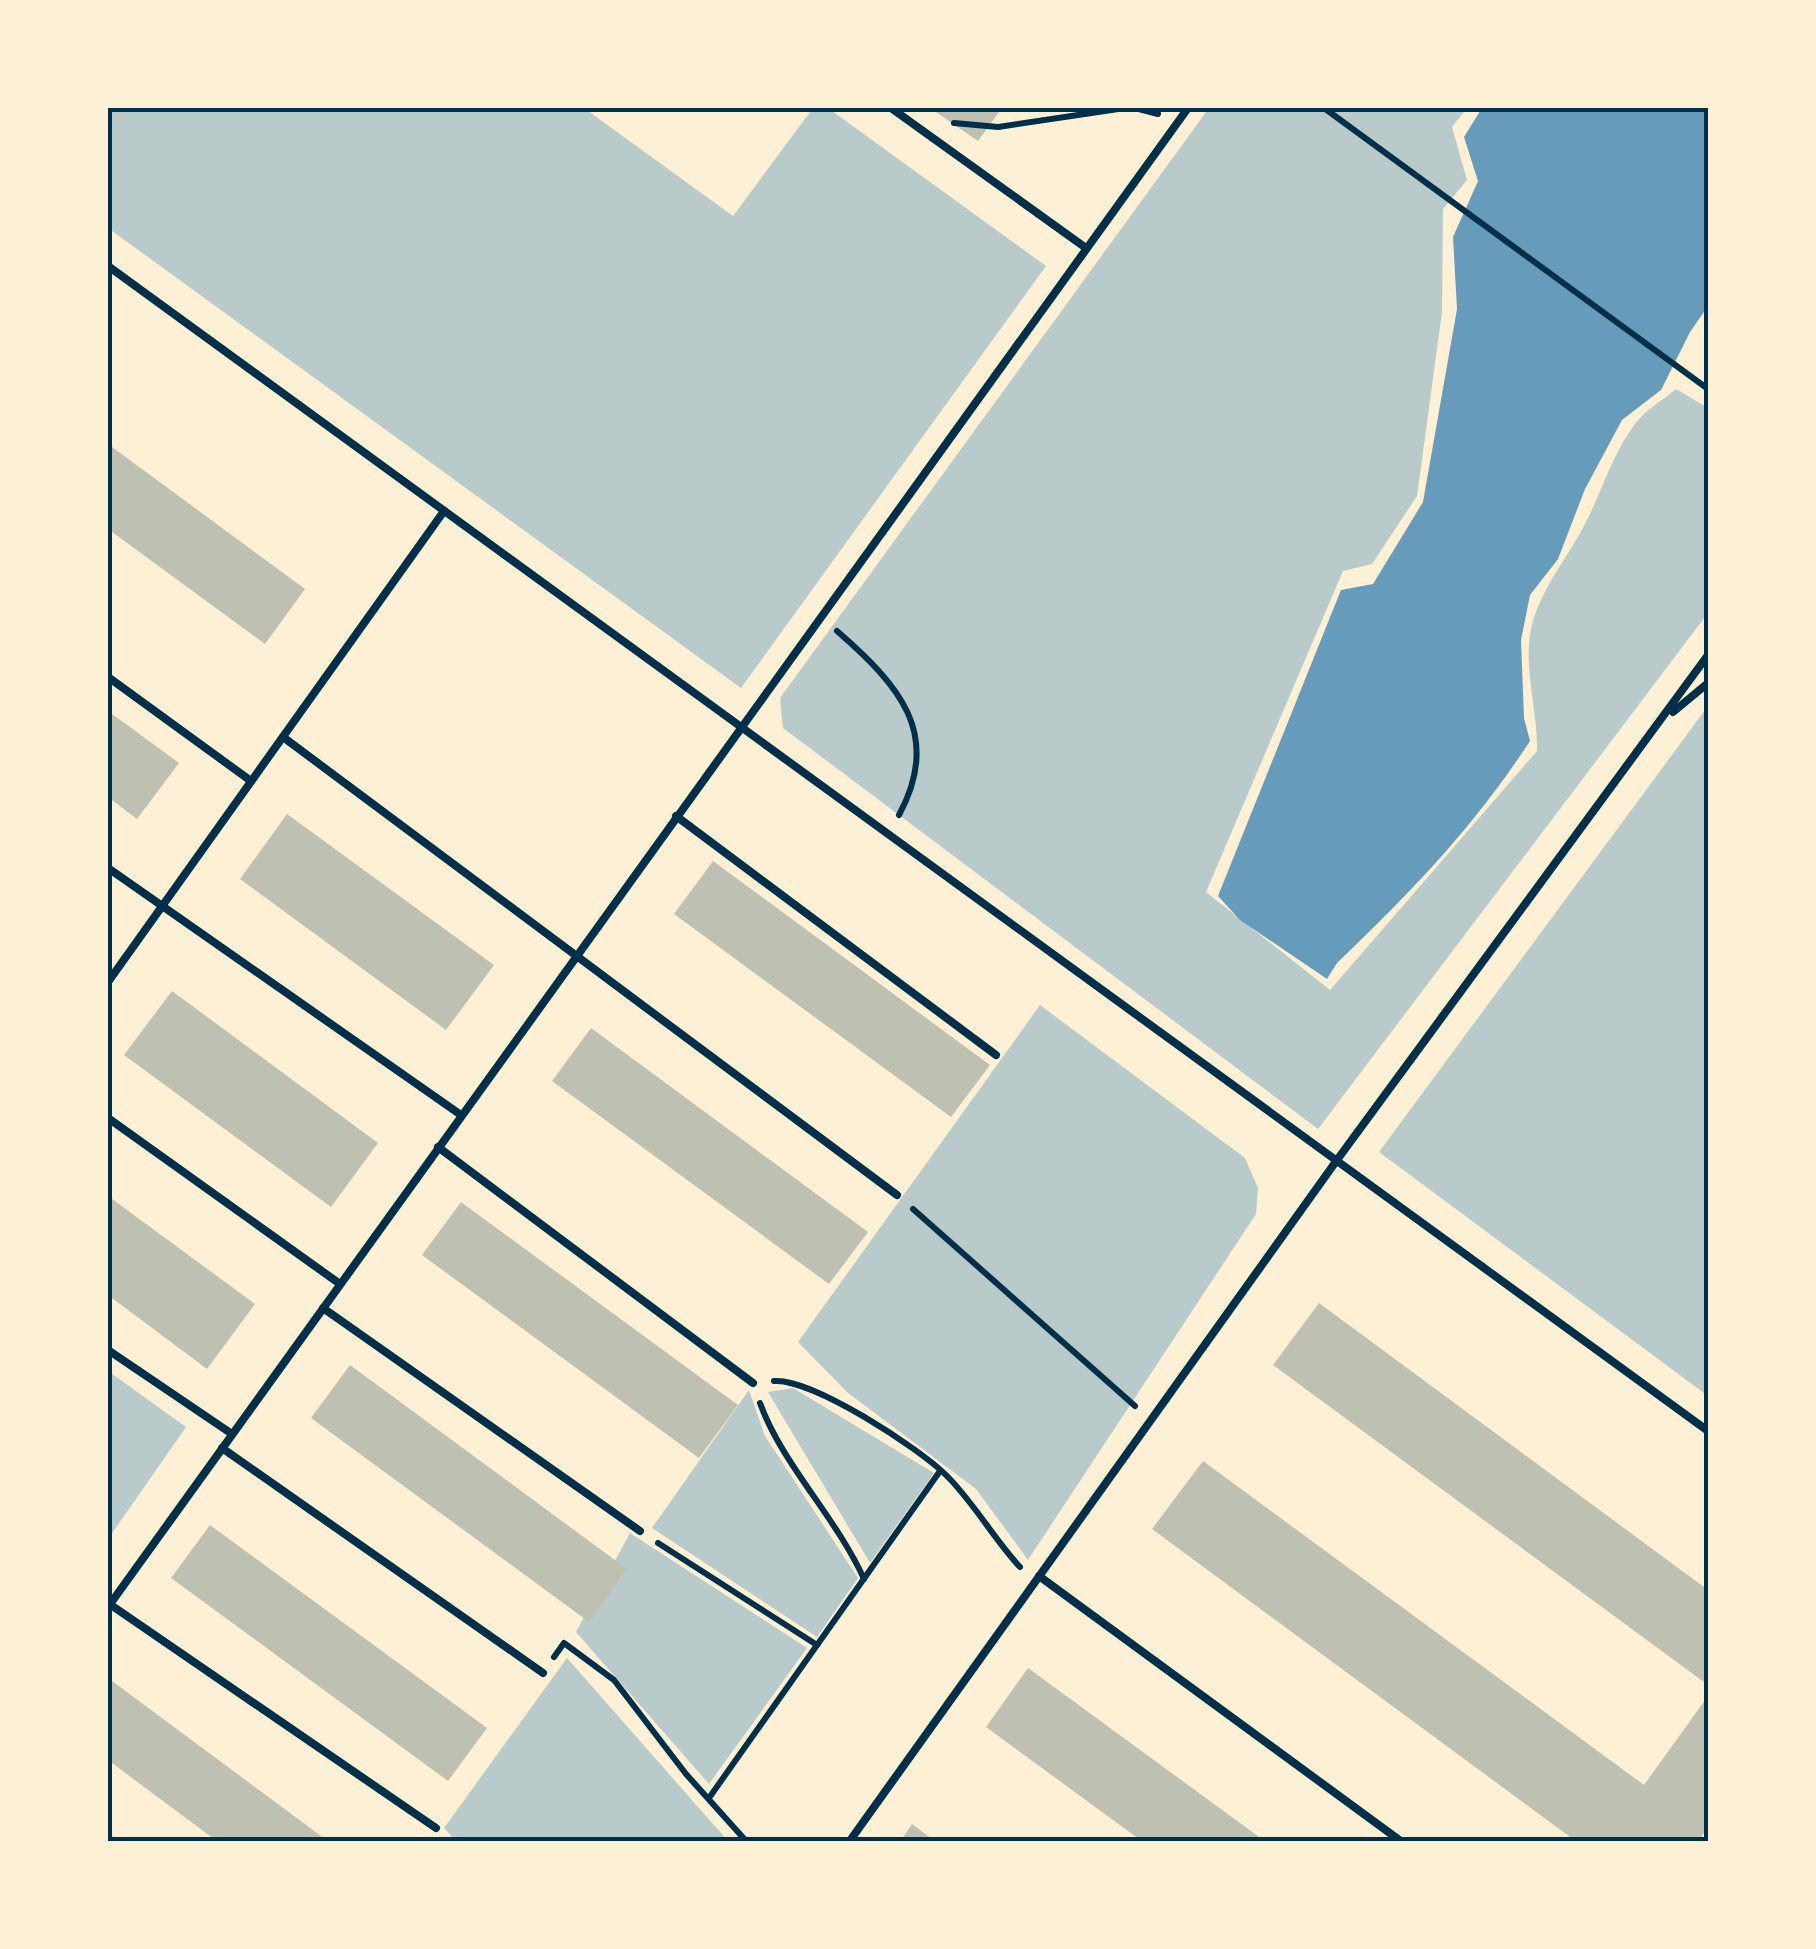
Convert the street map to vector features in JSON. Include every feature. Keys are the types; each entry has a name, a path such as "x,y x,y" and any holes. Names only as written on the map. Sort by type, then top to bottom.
{"lane":[{"path":"891,108 1086,248"},
{"path":"436,1828 108,1605 1188,108"},
{"path":"109,270 1708,1431"},
{"path":"108,982 444,511"},
{"path":"849,1842 1337,1160 1666,718 1708,654"},
{"path":"108,677 251,781"},
{"path":"1666,718 1708,683"},
{"path":"283,737 896,1194"},
{"path":"676,816 996,1056"},
{"path":"108,868 461,1114"},
{"path":"108,1118 340,1284"},
{"path":"438,1148 753,1382"},
{"path":"323,1308 640,1531"},
{"path":"108,1350 232,1434"},
{"path":"222,1448 543,1673"},
{"path":"1037,1579 1402,1842"}],"path":[{"path":"908,120 998,128 1126,108"},
{"path":"1324,108 1708,388"},
{"path":"820,616 876,666 914,722 919,767 913,790 889,834"},
{"path":"896,1194 1151,1420"},
{"path":"864,1579 826,1509 767,1422 753,1382 789,1380 829,1396 940,1472 1037,1579"},
{"path":"709,1798 940,1472"},
{"path":"640,1531 817,1646"},
{"path":"543,1673 564,1643 614,1680 747,1842"}],"shaded area":[{"path":"108,108 584,108 733,216 813,108 828,108 1046,266 741,688 108,228"},
{"path":"1209,108 1467,108 1452,127 1467,180 1443,209 1442,312 1417,496 1372,564 1343,571 1206,892 1330,990 1537,751 1529,659 1535,614 1587,520 1627,435 1644,414 1676,389 1708,408 1708,613 1318,1129 783,728 780,698"},
{"path":"1708,706 1708,1396 1379,1152"},
{"path":"1040,1005 1245,1158 1258,1188 1256,1214 1028,1560 976,1489 848,1393 798,1342"},
{"path":"108,1371 186,1427 108,1539"},
{"path":"793,1388 934,1473 870,1563 768,1392"},
{"path":"749,1390 765,1436 858,1578 817,1637 652,1528"},
{"path":"630,1533 807,1648 709,1784 576,1632"},
{"path":"567,1658 728,1841 456,1841 444,1828"}],"water":[{"path":"1482,108 1708,108 1708,306 1690,332 1661,390 1622,420 1585,489 1558,559 1530,595 1521,640 1524,718 1530,741 1464,830 1337,963 1327,979 1240,920 1218,896 1341,590 1373,584 1423,502 1457,309 1453,237 1478,181 1464,137"}],"building":[{"path":"930,108 1002,108 978,141"},
{"path":"108,444 305,589 265,644 108,529"},
{"path":"108,711 179,763 137,819 108,797"},
{"path":"287,814 494,965 446,1030 240,879"},
{"path":"713,861 990,1065 951,1117 674,914"},
{"path":"172,991 378,1143 331,1207 124,1055"},
{"path":"591,1028 868,1232 829,1284 552,1081"},
{"path":"108,1196 255,1304 207,1369 108,1295"},
{"path":"461,1202 738,1405 699,1458 422,1255"},
{"path":"1319,1303 1708,1590 1708,1685 1273,1365"},
{"path":"350,1365 627,1569 589,1622 311,1418"},
{"path":"1203,1461 1644,1785 1708,1696 1708,1827 1698,1842 1577,1842 1152,1529"},
{"path":"210,1525 487,1728 448,1781 171,1578"},
{"path":"1028,1668 1266,1842 1143,1842 986,1727"},
{"path":"108,1678 329,1842 218,1842 108,1760"},
{"path":"912,1824 936,1842 900,1842"}]}
